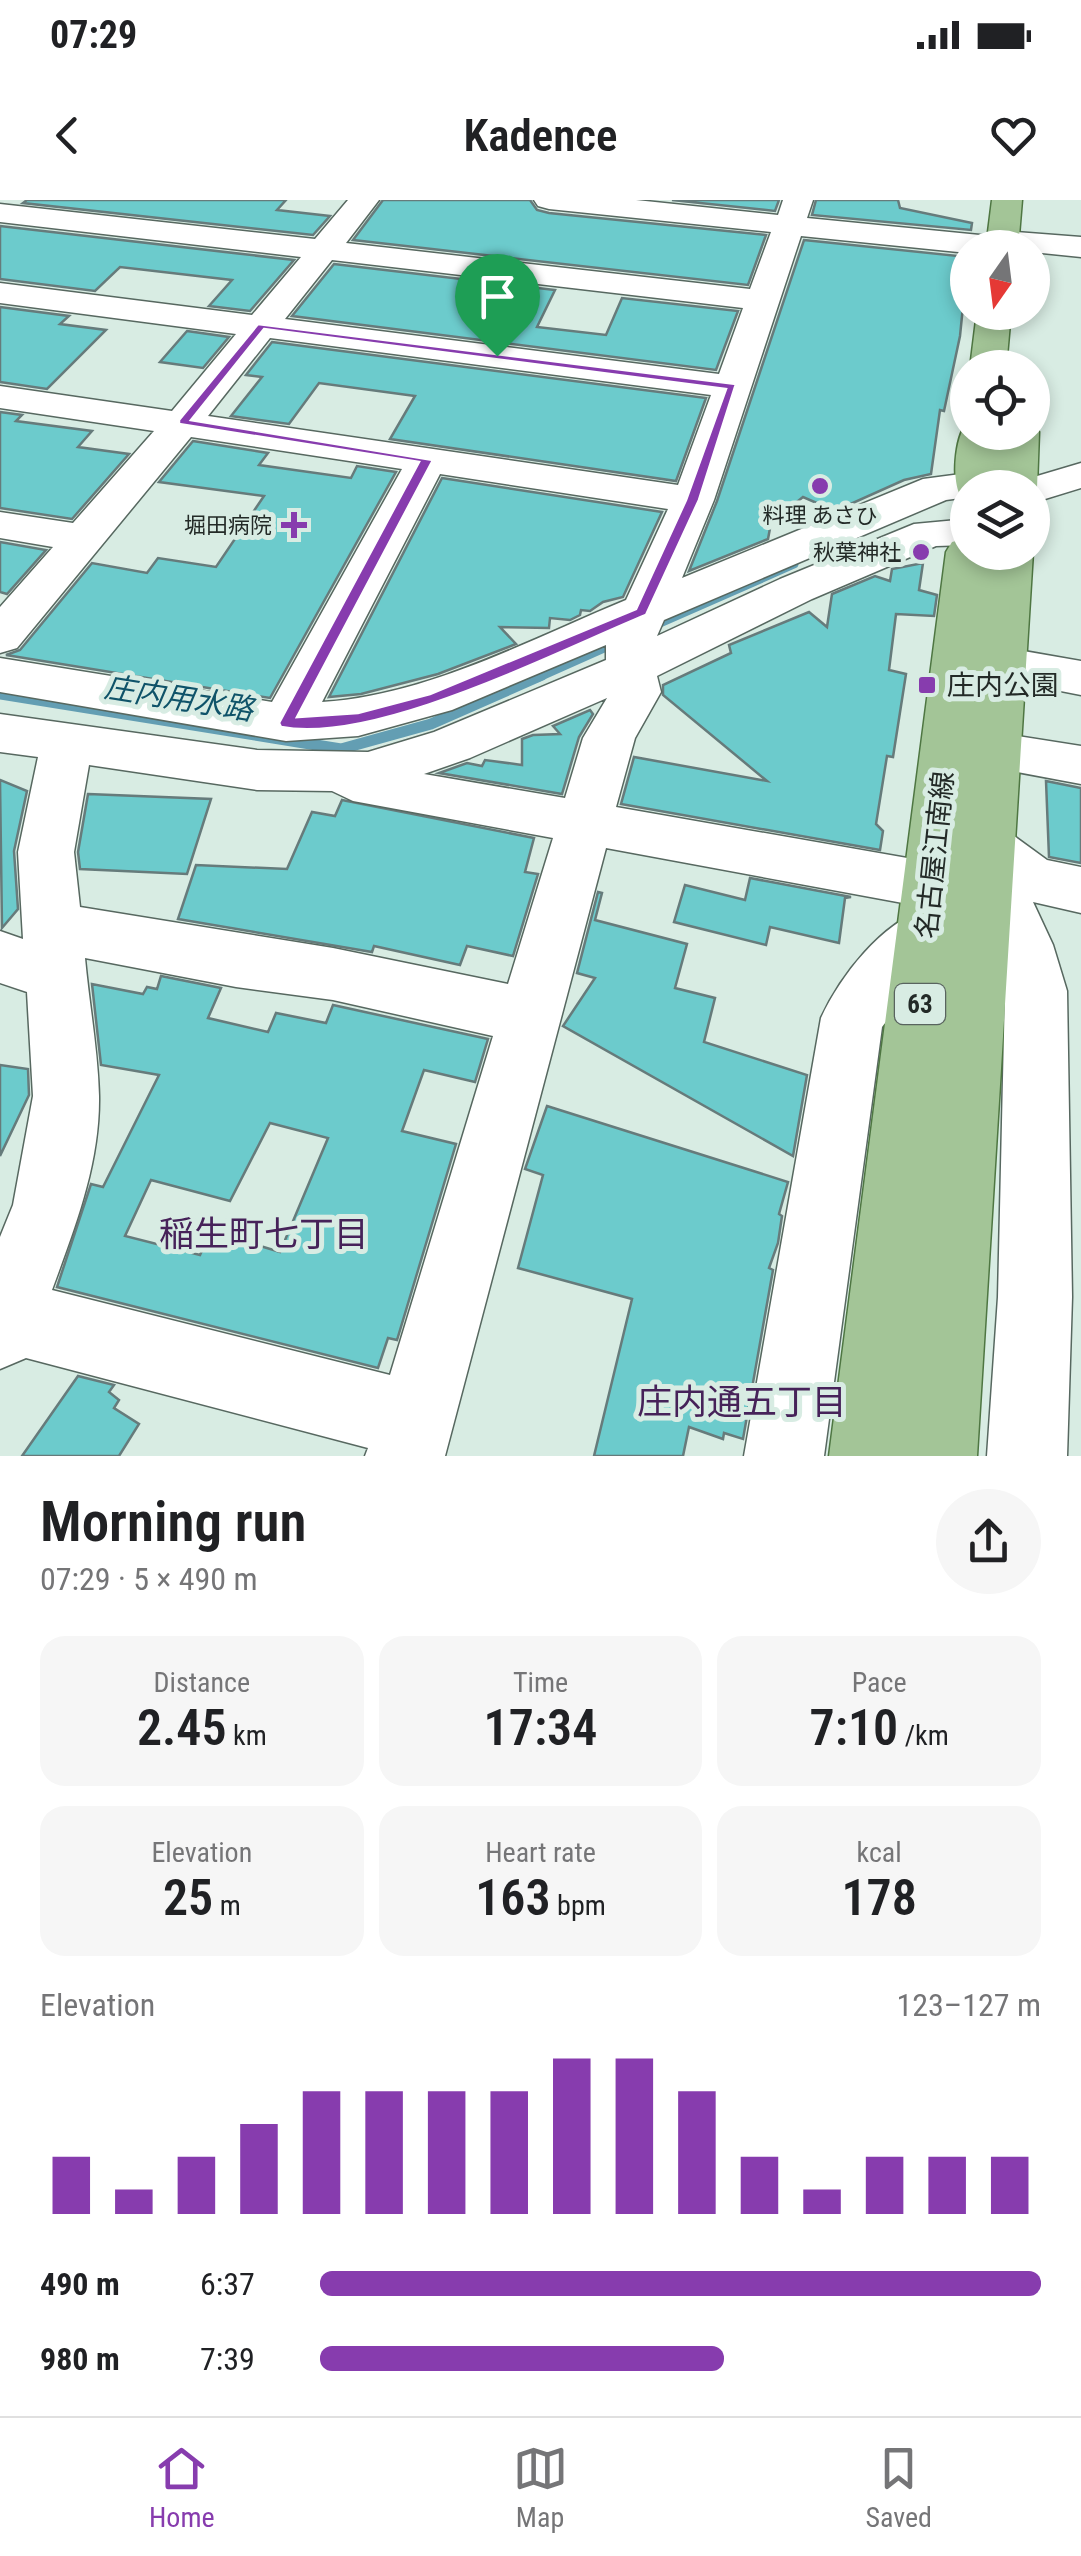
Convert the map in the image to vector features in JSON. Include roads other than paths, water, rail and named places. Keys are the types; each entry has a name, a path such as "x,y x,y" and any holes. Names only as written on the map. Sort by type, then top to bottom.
{"main road":[{"path":"1007,200 1010,230"},
{"path":"1019,230 1032,200"},
{"path":"1024,349 1025,330"},
{"name":"名古屋江南線","path":"937,1456 974,987 958,886 967,570"},
{"name":"名古屋江南線","path":"869,1456 958,886 992,751 1010,570"}],"street":[{"path":"0,210 10,200"},
{"path":"0,637 183,422 364,200"},
{"path":"549,200 794,213 950,236"},
{"path":"0,210 761,300"},
{"path":"66,745 46,852 36,953 66,1096 61,1144 48,1205 4,1324 410,1438 528,1016 588,824 609,738 636,692 636,637 692,500 794,213"},
{"path":"1050,246 1081,247"},
{"path":"0,293 732,387"},
{"path":"0,397 692,500"},
{"path":"0,733 257,770 292,747 427,460"},
{"path":"292,747 368,772 452,744 636,637 938,488 950,488"},
{"path":"0,525 81,538"},
{"path":"636,637 796,589 929,533 950,532"},
{"path":"1001,664 1081,678"},
{"path":"0,675 588,824 958,886 1003,898 1028,952 1036,991 1058,1304 1028,1456"},
{"path":"992,751 1081,765"},
{"path":"784,1456 852,1018 958,886 1010,870 1034,882 1081,890"},
{"path":"36,953 236,961 333,974 528,1016"}],"waterway":[{"name":"庄内用水路","path":"651,627 794,564"},
{"name":"庄内用水路","path":"537,678 620,641"},
{"name":"庄内用水路","path":"0,694 341,749 431,724 542,675"}],"place":[{"name":"料理 あさひ","path":"820,486"},
{"name":"堀田病院","path":"294,525"},
{"name":"秋葉神社","path":"921,552"},
{"name":"庄内公園","path":"927,685"}],"district":[{"name":"稲生町七丁目","path":"264,1234"},
{"name":"庄内通五丁目","path":"742,1402"}]}
